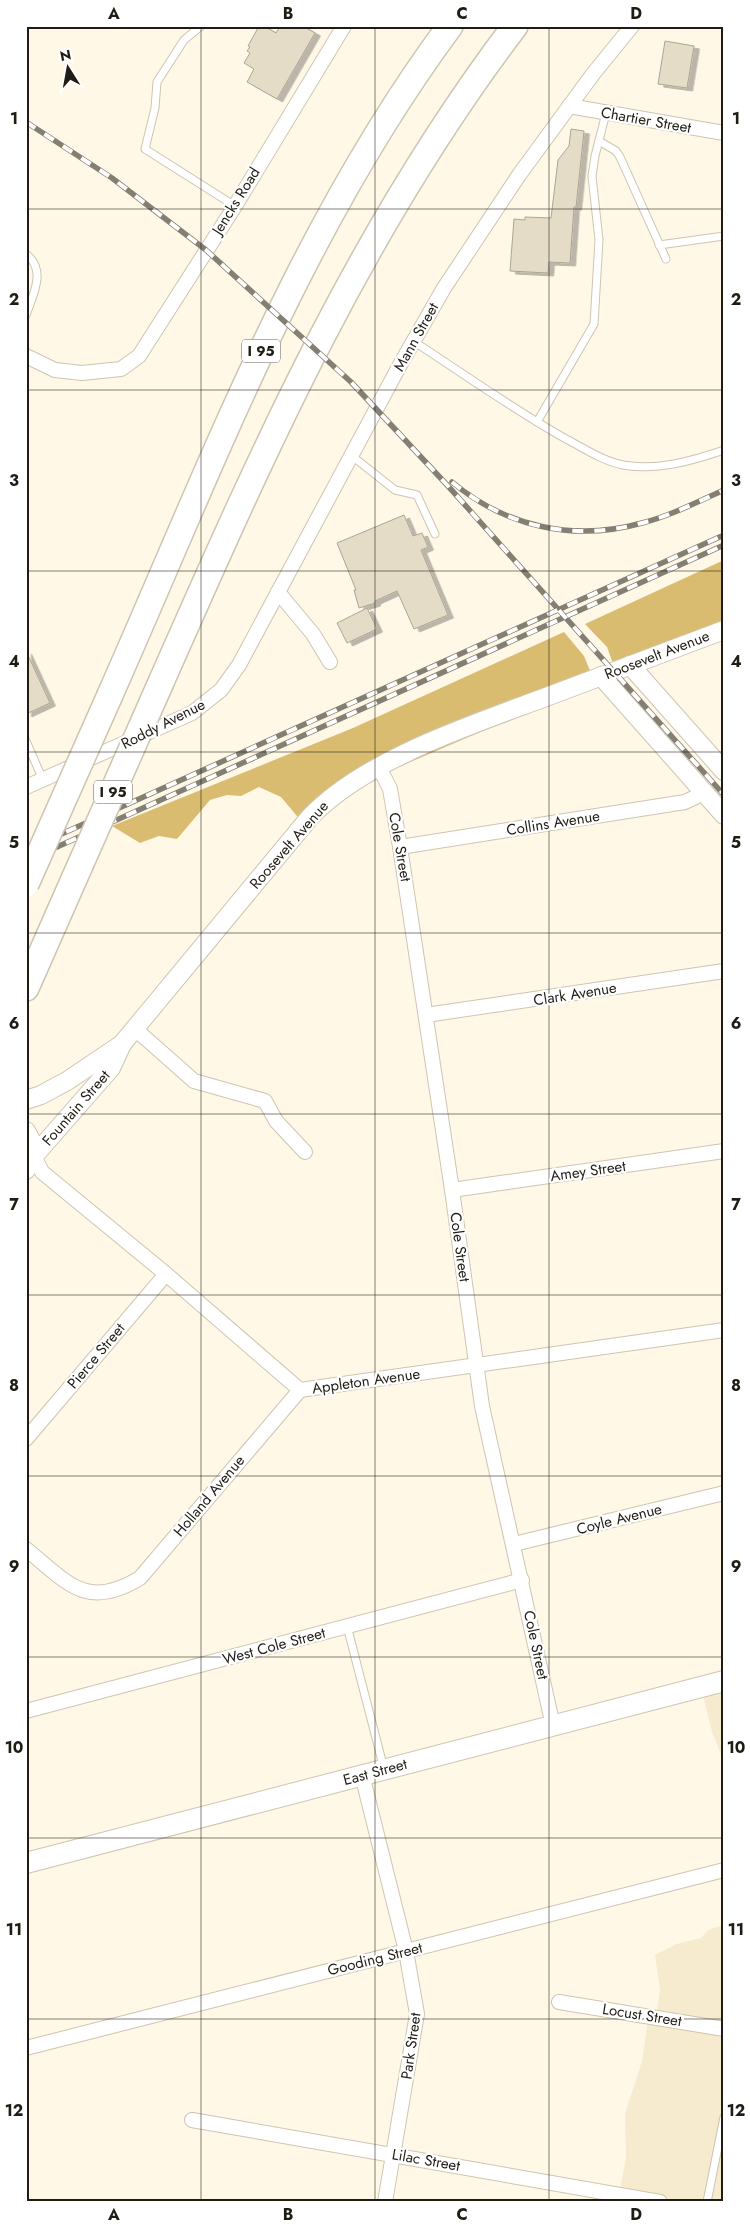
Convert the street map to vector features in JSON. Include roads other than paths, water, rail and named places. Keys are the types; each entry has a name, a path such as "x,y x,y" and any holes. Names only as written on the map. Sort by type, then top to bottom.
{"highway":[{"name":"I 95","path":"26,884 247,382 293,287 364,158 450,26"},
{"name":"I 95","path":"26,988 258,464 331,316 420,163 468,90 515,26"}],"main road":[{"name":"East Street","path":"26,1863 724,1681"}],"street":[{"name":"Jencks Road","path":"26,356 55,370 82,374 121,369 139,356 235,206 344,26"},
{"name":"Mann Street","path":"278,592 413,340 488,219 569,106 632,26"},
{"name":"Chartier Street","path":"569,106 724,133"},
{"path":"278,592 313,634 330,662"},
{"name":"Roddy Avenue","path":"26,787 174,722 208,703 222,690 234,673 278,592"},
{"name":"Roosevelt Avenue","path":"26,1100 41,1095 68,1081 122,1044 310,817 342,789 379,767 472,725 724,630"},
{"path":"630,665 724,771"},
{"path":"601,676 724,815"},
{"name":"Cole Street","path":"379,767 390,789 400,846 452,1190 482,1406 553,1726"},
{"name":"Collins Avenue","path":"400,846 685,802 704,793"},
{"name":"Clark Avenue","path":"426,1015 724,972"},
{"path":"134,1028 194,1081 265,1101 276,1121 305,1152"},
{"name":"Fountain Street","path":"30,1163 111,1068 122,1044"},
{"path":"26,1132 31,1140 30,1163"},
{"name":"Amey Street","path":"452,1190 724,1151"},
{"name":"Appleton Avenue","path":"30,1163 166,1274 300,1390 724,1330"},
{"name":"Pierce Street","path":"26,1439 166,1274"},
{"name":"Holland Avenue","path":"26,1549 76,1589 88,1593 128,1585 140,1578 300,1390"},
{"name":"Coyle Avenue","path":"514,1544 724,1493"},
{"name":"West Cole Street","path":"26,1711 522,1580"},
{"name":"Park Street","path":"362,1775 406,1951 417,2014 385,2202"},
{"name":"Gooding Street","path":"26,2048 724,1870"},
{"name":"Locust Street","path":"559,2002 724,2029"},
{"name":"Lilac Street","path":"192,2120 394,2154 603,2197 660,2202"}],"lane":[{"path":"201,26 184,40 157,82 155,108 145,149 235,206"},
{"path":"536,422 594,324 599,240 592,176 606,112"},
{"path":"599,140 616,151 620,157 666,259"},
{"path":"659,245 724,236"},
{"path":"26,254 36,266 38,276 26,315"},
{"path":"413,340 536,422 586,450 622,465 663,466 685,462 724,450"},
{"path":"352,456 395,490 417,495 435,534"},
{"path":"26,741 43,780"},
{"path":"347,1626 384,1770"},
{"path":"708,2202 724,2117"}],"railway":[{"path":"26,122 112,178 206,250 351,382 448,486 724,795"},
{"path":"452,482 495,510 518,520 566,530 591,531 617,529 652,520 673,513 724,490"},
{"path":"26,850 724,535"},
{"path":"26,861 724,545"}]}
